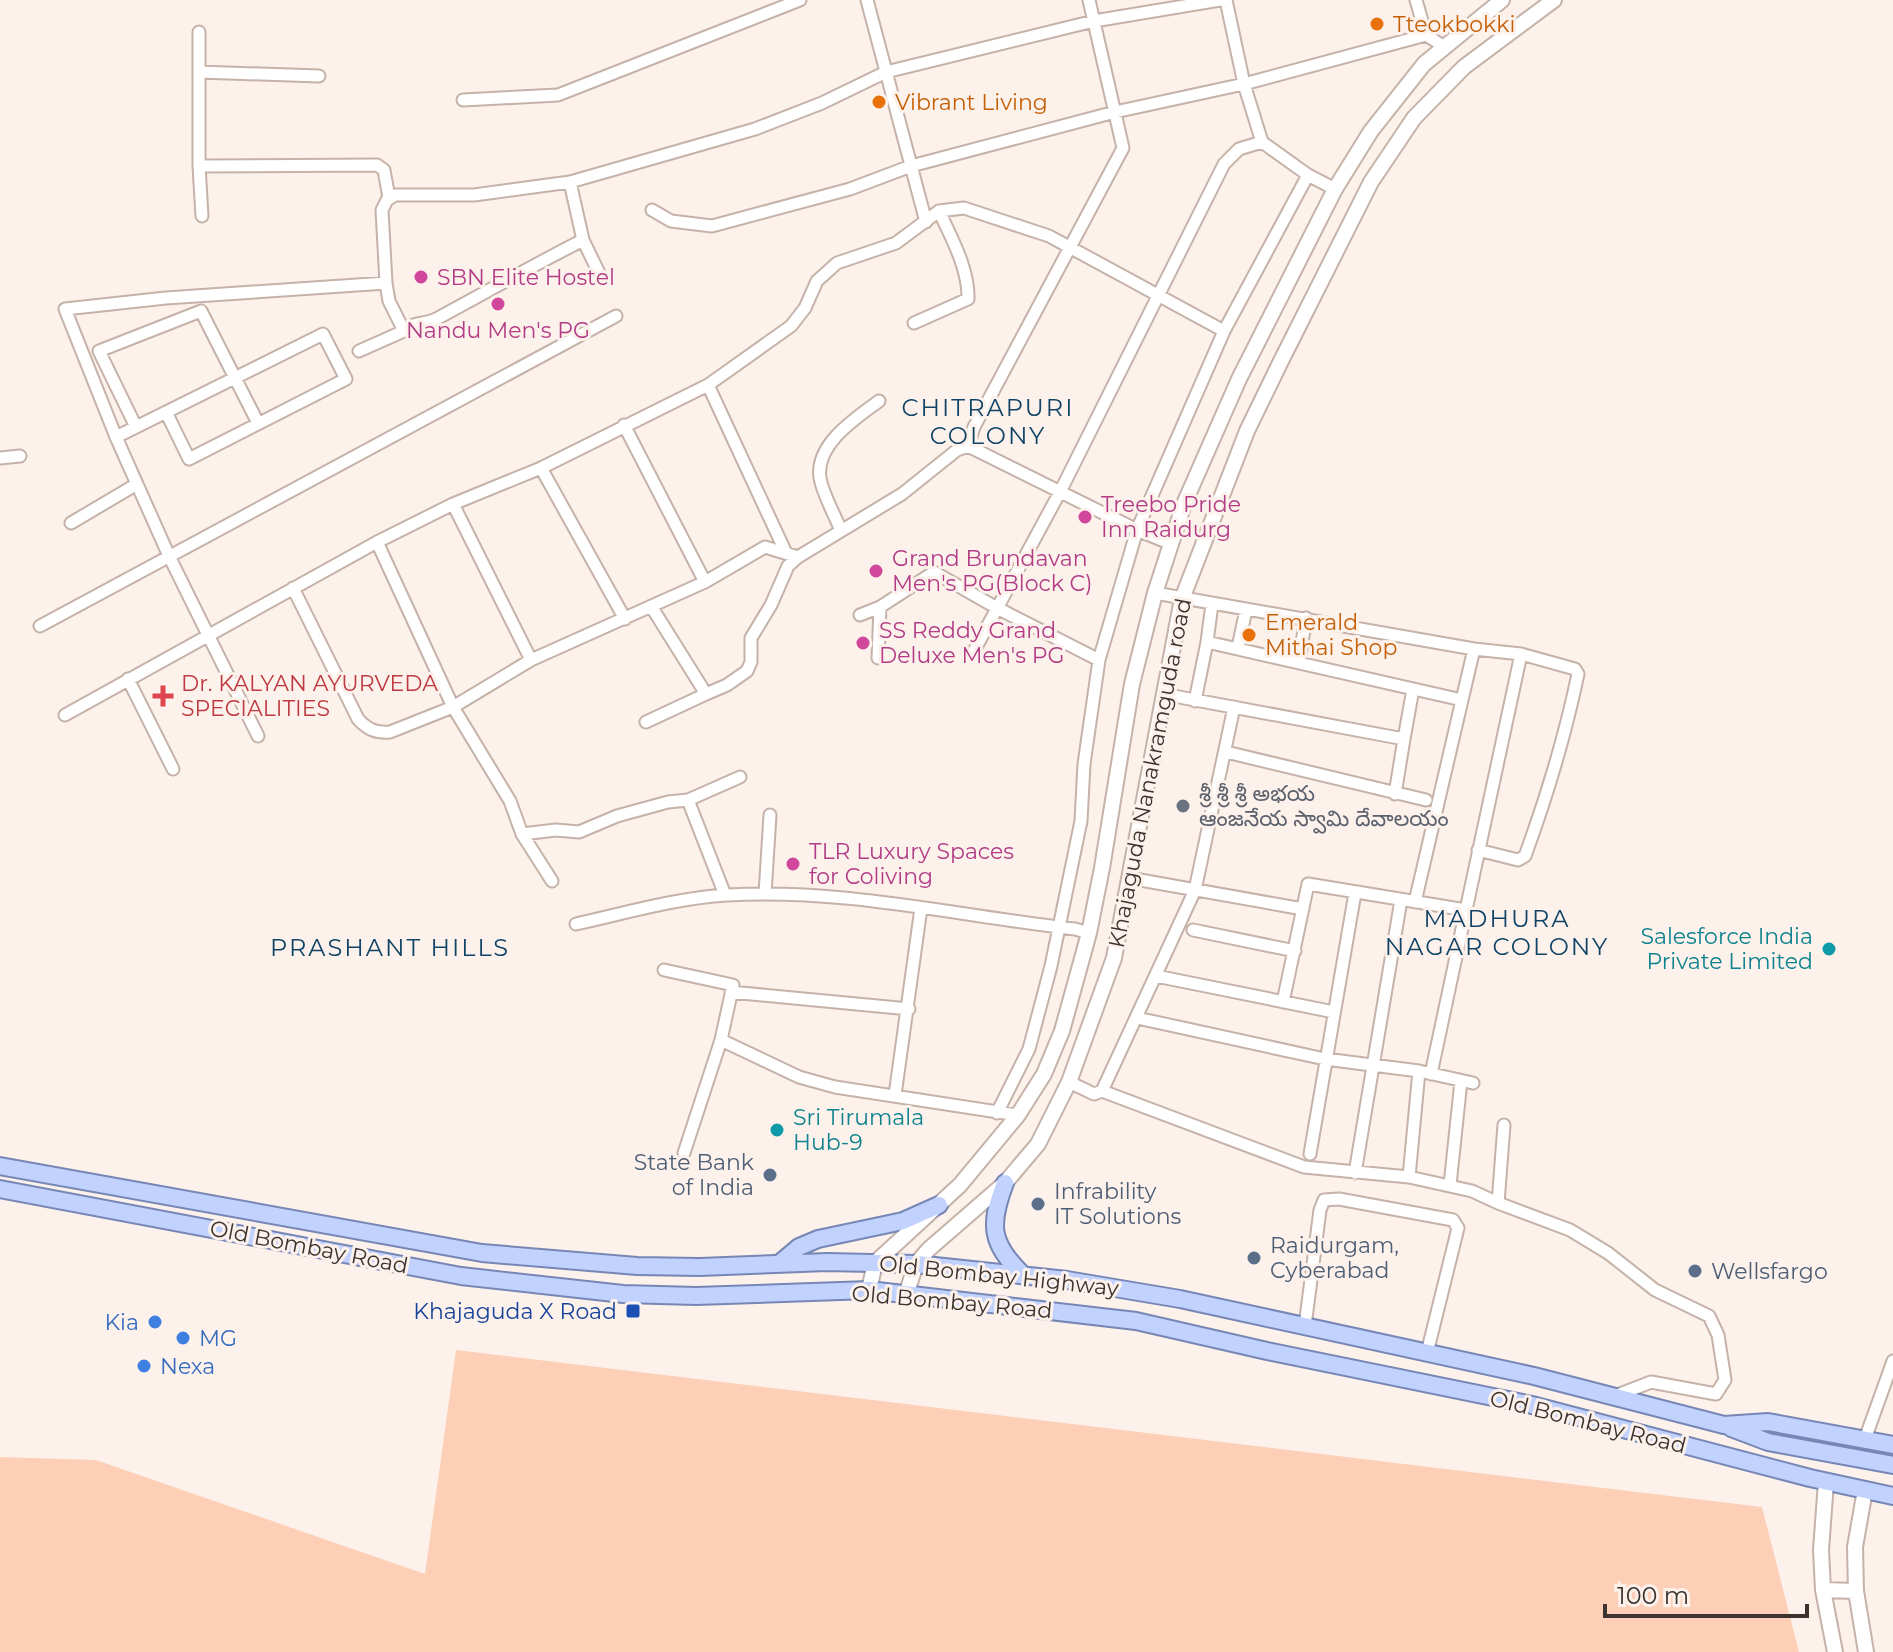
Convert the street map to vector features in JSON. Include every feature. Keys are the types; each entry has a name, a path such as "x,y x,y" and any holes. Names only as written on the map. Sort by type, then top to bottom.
{"main road":[{"name":"Khajaguda Nanakramguda road","path":"875,1263 968,1176 1018,1115 1044,1074 1062,1031 1089,933 1132,684 1169,543 1239,379 1335,189 1371,131 1424,64 1502,0"},
{"name":"Khajaguda Nanakramguda road","path":"916,1264 1005,1183 1038,1144 1069,1082 1114,958 1182,599 1247,431 1371,182 1414,118 1443,86 1554,0"},
{"name":"Old Bombay Highway","path":"0,1166 482,1253 637,1266 875,1263 1023,1275 1180,1299 1615,1396 1724,1425 1768,1422 1893,1445"},
{"path":"1005,1183 996,1208 995,1233 1002,1254 1023,1275"},
{"name":"Old Bombay Road","path":"0,1189 445,1273 530,1285 623,1294 696,1296 869,1290 1136,1321 1532,1405 1826,1482 1893,1496"},
{"path":"780,1263 799,1247 818,1239 903,1221 939,1205"},
{"path":"909,1232 929,1249"},
{"path":"869,1290 875,1263"},
{"path":"906,1295 916,1264"},
{"path":"1724,1425 1768,1442 1893,1465"},
{"path":"1826,1482 1821,1550 1823,1590 1835,1652"},
{"path":"1865,1490 1855,1547 1856,1591 1866,1652"},
{"path":"1823,1590 1856,1591"}],"street":[{"path":"463,100 558,95 800,0"},
{"path":"867,0 926,222"},
{"path":"968,446 974,427 1123,148 1089,0"},
{"path":"404,331 389,301 386,283 382,210 389,198 395,195 474,195 570,182 755,129 822,103 886,72 1094,21 1223,0 1262,142 1308,175 1335,189"},
{"path":"1416,0 1426,35 1443,46"},
{"path":"199,32 202,216"},
{"path":"652,210 671,221 712,226 850,189 911,166 1115,112 1244,84 1426,35"},
{"path":"199,72 319,76"},
{"path":"974,651 1061,490 1224,164 1239,149 1262,142"},
{"path":"199,166 377,165 384,170 389,198"},
{"path":"997,1113 1029,1049 1060,927 1081,821 1084,764 1099,660 1137,530 1224,331 1308,175"},
{"path":"570,182 583,240 599,273"},
{"path":"65,715 377,542 453,504 541,468 708,385 791,326 805,308 817,281 837,263 896,243 939,211 964,208 1049,236 1224,331"},
{"path":"914,323 968,299 968,287 953,240 939,211"},
{"path":"359,351 404,331 411,324 433,321 583,240"},
{"path":"258,736 169,556 116,437 65,309 166,298 386,283"},
{"path":"136,427 99,351 201,311 258,423"},
{"path":"40,626 616,316"},
{"path":"116,437 166,412 237,377 323,334 346,379 189,459 166,412"},
{"path":"646,722 727,685 747,671 751,662 751,638 771,605 792,555 708,385"},
{"path":"841,531 820,480 824,455 851,422 879,401"},
{"path":"624,425 705,582"},
{"path":"293,588 358,719 366,729 390,732 453,707 531,660 705,582 765,547 792,555 841,531 902,494 957,450 968,446 1169,543"},
{"path":"0,458 20,456"},
{"path":"541,468 625,619"},
{"path":"71,523 137,484"},
{"path":"453,504 531,660"},
{"path":"377,542 453,707 510,801 522,834 552,881"},
{"path":"860,615 880,607 934,572 1099,660"},
{"path":"1155,593 1474,649 1521,654 1575,669 1578,674 1569,717 1553,776 1525,856 1518,860 1478,850"},
{"path":"1195,701 1212,604"},
{"path":"651,606 706,694"},
{"path":"878,658 880,607"},
{"path":"1238,647 1246,610"},
{"path":"1299,661 1306,618"},
{"path":"1207,642 1462,700"},
{"path":"1415,902 1474,649"},
{"path":"1409,1177 1425,1072 1466,910 1521,654"},
{"path":"128,679 173,769"},
{"path":"1395,794 1413,689"},
{"path":"1163,694 1404,739"},
{"path":"1102,1091 1195,890 1234,707"},
{"path":"1226,752 1426,800"},
{"path":"522,834 556,830 579,832 617,816 668,802 688,800 740,777"},
{"path":"688,800 725,895"},
{"path":"765,894 770,815"},
{"path":"1129,878 1303,909"},
{"path":"1283,1002 1308,884 1466,910"},
{"path":"1310,1154 1355,893"},
{"path":"576,924 648,907 725,895 765,894 810,895 921,908 1089,933"},
{"path":"1355,1173 1401,900"},
{"path":"895,1095 921,908"},
{"path":"1193,930 1295,951"},
{"path":"664,970 733,985 721,1040 684,1153"},
{"path":"1156,976 1334,1012"},
{"path":"731,992 909,1009"},
{"path":"1137,1018 1325,1059 1425,1072 1467,1082 1450,1185"},
{"path":"721,1040 799,1077 835,1087 1018,1115"},
{"path":"1069,1082 1094,1094 1102,1091 1304,1167 1409,1177 1450,1185 1570,1230 1608,1253 1655,1290 1709,1316 1718,1335 1725,1380 1716,1394 1651,1382 1615,1396"},
{"path":"1498,1203 1504,1125"},
{"path":"1305,1326 1320,1210 1324,1200 1339,1199 1453,1220 1458,1228 1427,1353"},
{"path":"1865,1439 1893,1361"}],"shaded area":[{"path":"456,1350 1762,1507 1799,1652 0,1652 0,1457 96,1460 425,1574"}],"place":[{"name":"Tteokbokki","path":"1377,24"},
{"name":"Vibrant Living","path":"879,102"},
{"name":"SBN Elite Hostel","path":"421,277"},
{"name":"Nandu Men's PG","path":"498,304"},
{"name":"Treebo Pride Inn Raidurg","path":"1085,517"},
{"name":"Grand Brundavan Men's PG(Block C)","path":"876,571"},
{"name":"Emerald Mithai Shop","path":"1249,635"},
{"name":"SS Reddy Grand Deluxe Men's PG","path":"863,643"},
{"name":"Dr. KALYAN AYURVEDA SPECIALITIES","path":"163,696"},
{"name":"శ్రీ శ్రీ శ్రీ అభయ ఆంజనేయ స్వామి దేవాలయం","path":"1183,806"},
{"name":"TLR Luxury Spaces for Coliving","path":"793,864"},
{"name":"Salesforce India Private Limited","path":"1829,949"},
{"name":"Sri Tirumala Hub-9","path":"777,1130"},
{"name":"State Bank of India","path":"770,1175"},
{"name":"Infrability IT Solutions","path":"1038,1204"},
{"name":"Raidurgam, Cyberabad","path":"1254,1258"},
{"name":"Wellsfargo","path":"1695,1271"},
{"name":"Khajaguda X Road","path":"633,1311"},
{"name":"Kia","path":"155,1322"},
{"name":"MG","path":"183,1338"},
{"name":"Nexa","path":"144,1366"}],"district":[{"name":"CHITRAPURI COLONY","path":"988,421"},
{"name":"MADHURA NAGAR COLONY","path":"1497,932"},
{"name":"PRASHANT HILLS","path":"390,947"}]}
